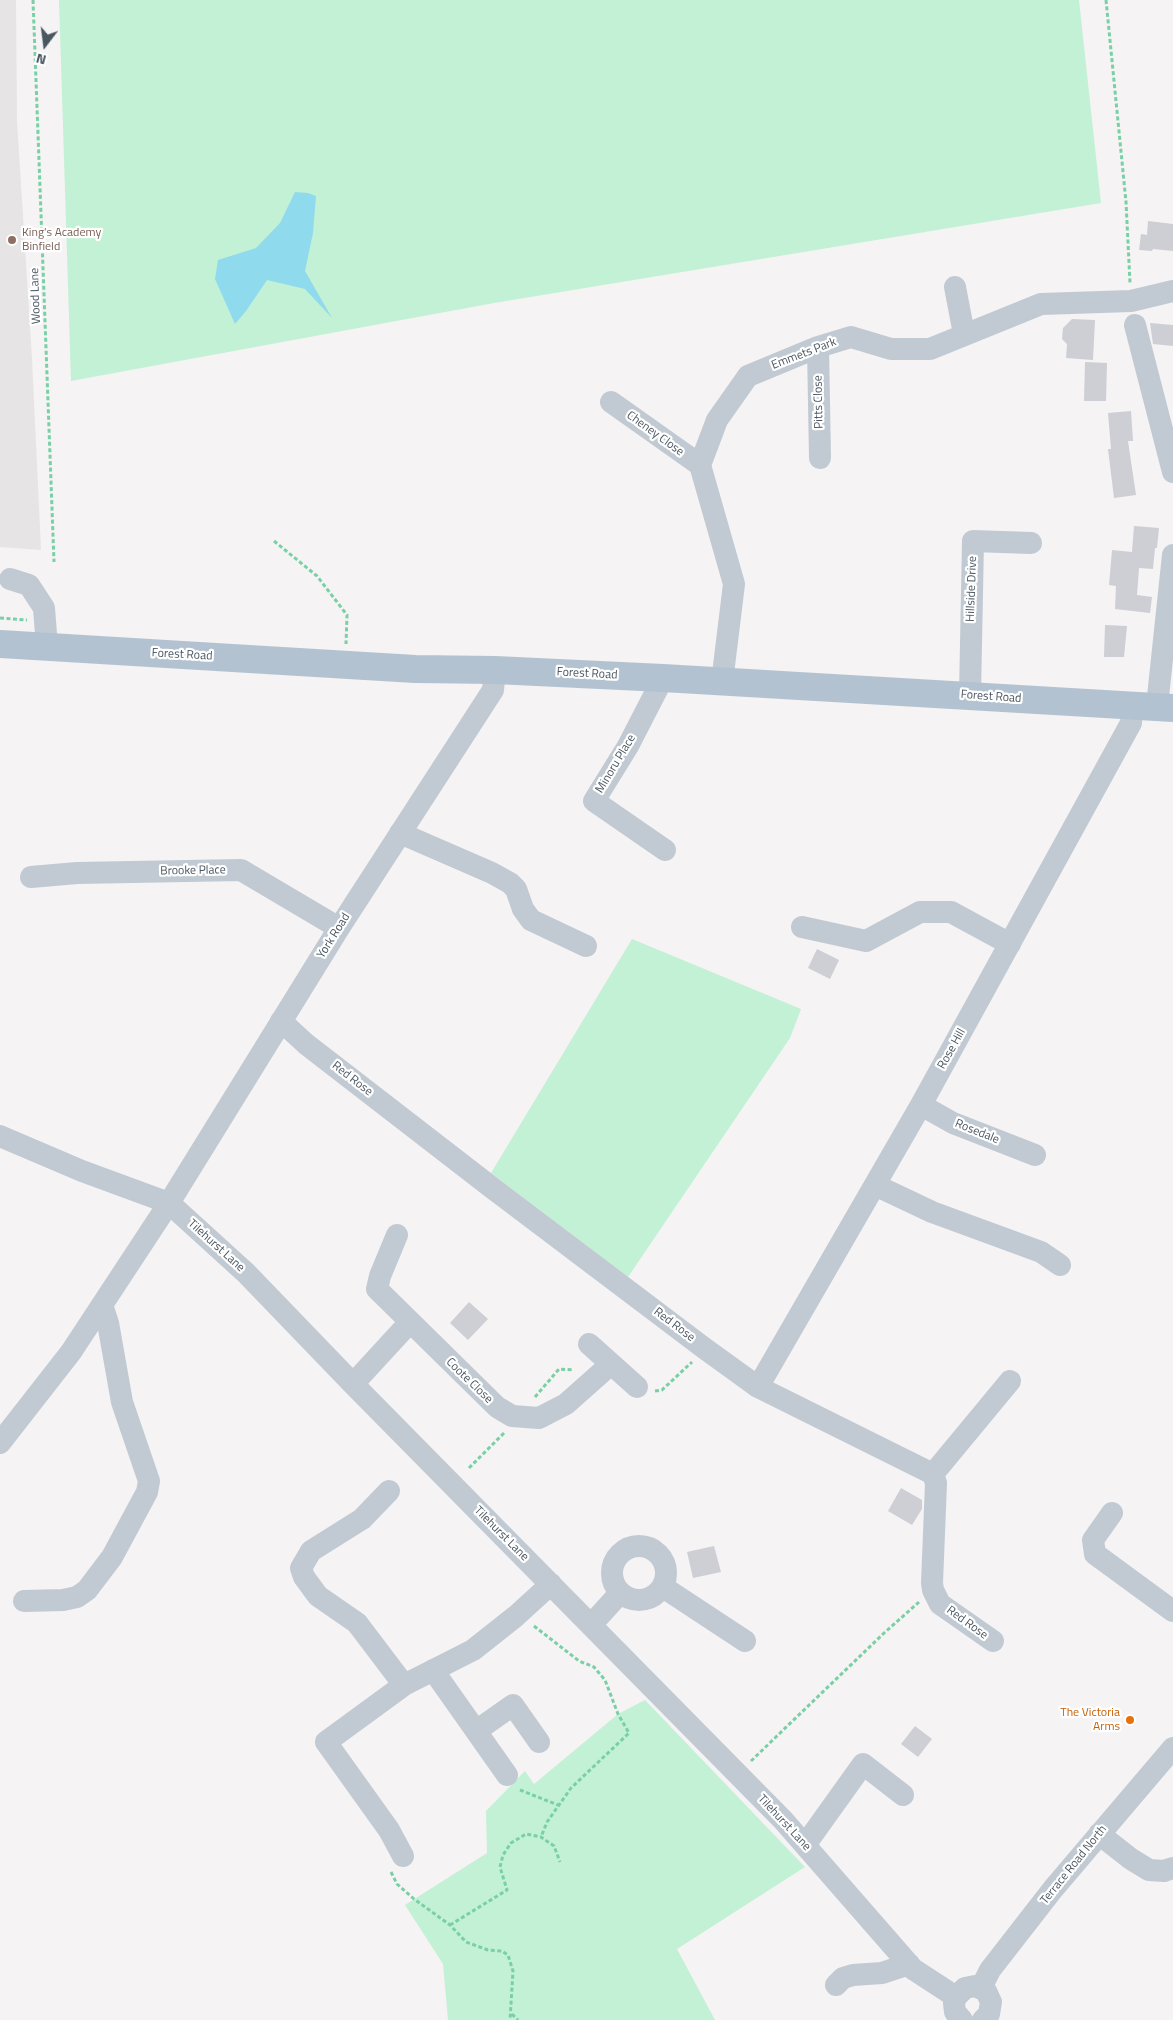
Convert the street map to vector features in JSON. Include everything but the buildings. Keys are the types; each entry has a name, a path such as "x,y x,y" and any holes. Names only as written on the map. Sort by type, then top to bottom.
{"main road":[{"name":"Forest Road","path":"0,644 46,634 345,664 663,678 1154,707"}],"street":[{"path":"955,287 964,334"},
{"name":"Emmets Park","path":"700,465 717,420 748,376 818,347 851,337 891,349 930,349 1042,304 1131,301 1173,291"},
{"path":"1135,325 1165,396 1173,472"},
{"name":"Pitts Close","path":"818,347 820,458"},
{"name":"Cheney Close","path":"611,402 700,465"},
{"path":"700,465 734,584 722,682"},
{"name":"Hillside Drive","path":"970,695 973,541 1031,542"},
{"name":"Rose Hill","path":"758,1387 921,1105 1131,723 1154,707 1172,580 1173,555"},
{"path":"10,579 30,585 44,608 46,634"},
{"name":"York Road","path":"0,1443 71,1352 169,1203 339,928 493,690 495,670"},
{"name":"Minoru Place","path":"663,678 628,746 594,800 666,850"},
{"path":"400,833 492,873 510,883 516,889 523,909 531,920 586,946"},
{"name":"Brooke Place","path":"31,877 77,873 241,870 339,928"},
{"path":"802,927 866,941 920,912 952,912 1010,944"},
{"name":"Red Rose","path":"281,1021 306,1044 704,1348 758,1387 933,1474"},
{"path":"264,1047 306,1044"},
{"name":"Rosedale","path":"921,1105 953,1123 1035,1155"},
{"name":"Tilehurst Lane","path":"0,1136 82,1171 169,1203 246,1273 738,1774 805,1845 913,1969 958,2014"},
{"path":"875,1185 932,1212 1041,1252 1060,1265"},
{"name":"Coote Close","path":"397,1235 380,1276 377,1289 497,1407 512,1416 539,1418 566,1404 611,1364"},
{"path":"24,1601 63,1600 77,1597 87,1590 112,1557 147,1492 149,1481 122,1402 108,1323 102,1305"},
{"path":"353,1384 410,1322"},
{"path":"589,1344 637,1388"},
{"path":"933,1590 936,1483 933,1474 1010,1381"},
{"path":"389,1491 362,1519 311,1551 301,1568 304,1577 318,1596 357,1623 404,1685"},
{"path":"1112,1513 1093,1540 1095,1554 1173,1611"},
{"path":"640,1546 657,1552 663,1560 666,1569 663,1587 658,1594 643,1600 635,1601 620,1593 612,1577 612,1568 616,1559 630,1547 640,1546"},
{"path":"403,1856 389,1830 326,1742 404,1685 473,1650 516,1616 551,1584"},
{"path":"663,1587 745,1641"},
{"name":"Red Rose","path":"933,1590 940,1604 993,1641"},
{"path":"591,1625 620,1593"},
{"path":"434,1670 507,1775"},
{"path":"476,1731 513,1705 540,1742"},
{"name":"Terrace Road North","path":"981,1988 990,1970 1053,1889 1173,1748"},
{"path":"805,1845 863,1764 903,1795"},
{"path":"1099,1834 1131,1859 1149,1870 1173,1868"},
{"path":"836,1985 843,1978 853,1975 882,1973 909,1964"},
{"path":"958,2014 959,1991 969,1986 981,1988 989,1996 991,2002 989,2018"}],"path":[{"name":"Wood Lane","path":"33,0 54,562"},
{"path":"1106,0 1126,202 1131,301"},
{"path":"274,541 317,576 347,616 345,664"},
{"path":"0,618 46,634"},
{"path":"637,1388 645,1386 655,1392 662,1390 690,1365 704,1348"},
{"path":"530,1402 559,1369 578,1370"},
{"path":"469,1468 509,1428"},
{"path":"738,1774 883,1634 933,1590"},
{"path":"516,1616 528,1622 579,1660 594,1667 605,1680 618,1714 629,1733 571,1788 547,1822 541,1837"},
{"path":"507,1775 514,1786 558,1806"},
{"path":"450,1925 507,1890 500,1866 503,1855 511,1843 526,1834 541,1837 554,1846 560,1862"},
{"path":"403,1856 394,1860 391,1872 396,1884 450,1925 471,1944 488,1950 502,1951 508,1955 513,1971 512,2013 510,2020"},
{"path":"512,2013 518,2020"}],"shaded area":[{"name":"King's Academy Binfield","path":"0,0 16,0 17,121 32,359 41,550 0,547"}],"green space":[{"path":"59,0 1079,0 1101,203 494,303 71,381"},
{"path":"632,939 801,1009 790,1038 628,1277 491,1173"},
{"path":"645,1700 805,1867 677,1949 715,2020 448,2020 443,1964 405,1905 487,1853 486,1811 525,1771 534,1784 618,1714"}],"water":[{"path":"295,192 316,196 313,233 305,271 332,318 305,289 267,280 235,324 215,279 218,260 256,248 280,223"}],"place":[{"name":"King's Academy Binfield","path":"12,240"},
{"name":"The Victoria Arms","path":"1130,1720"}]}
